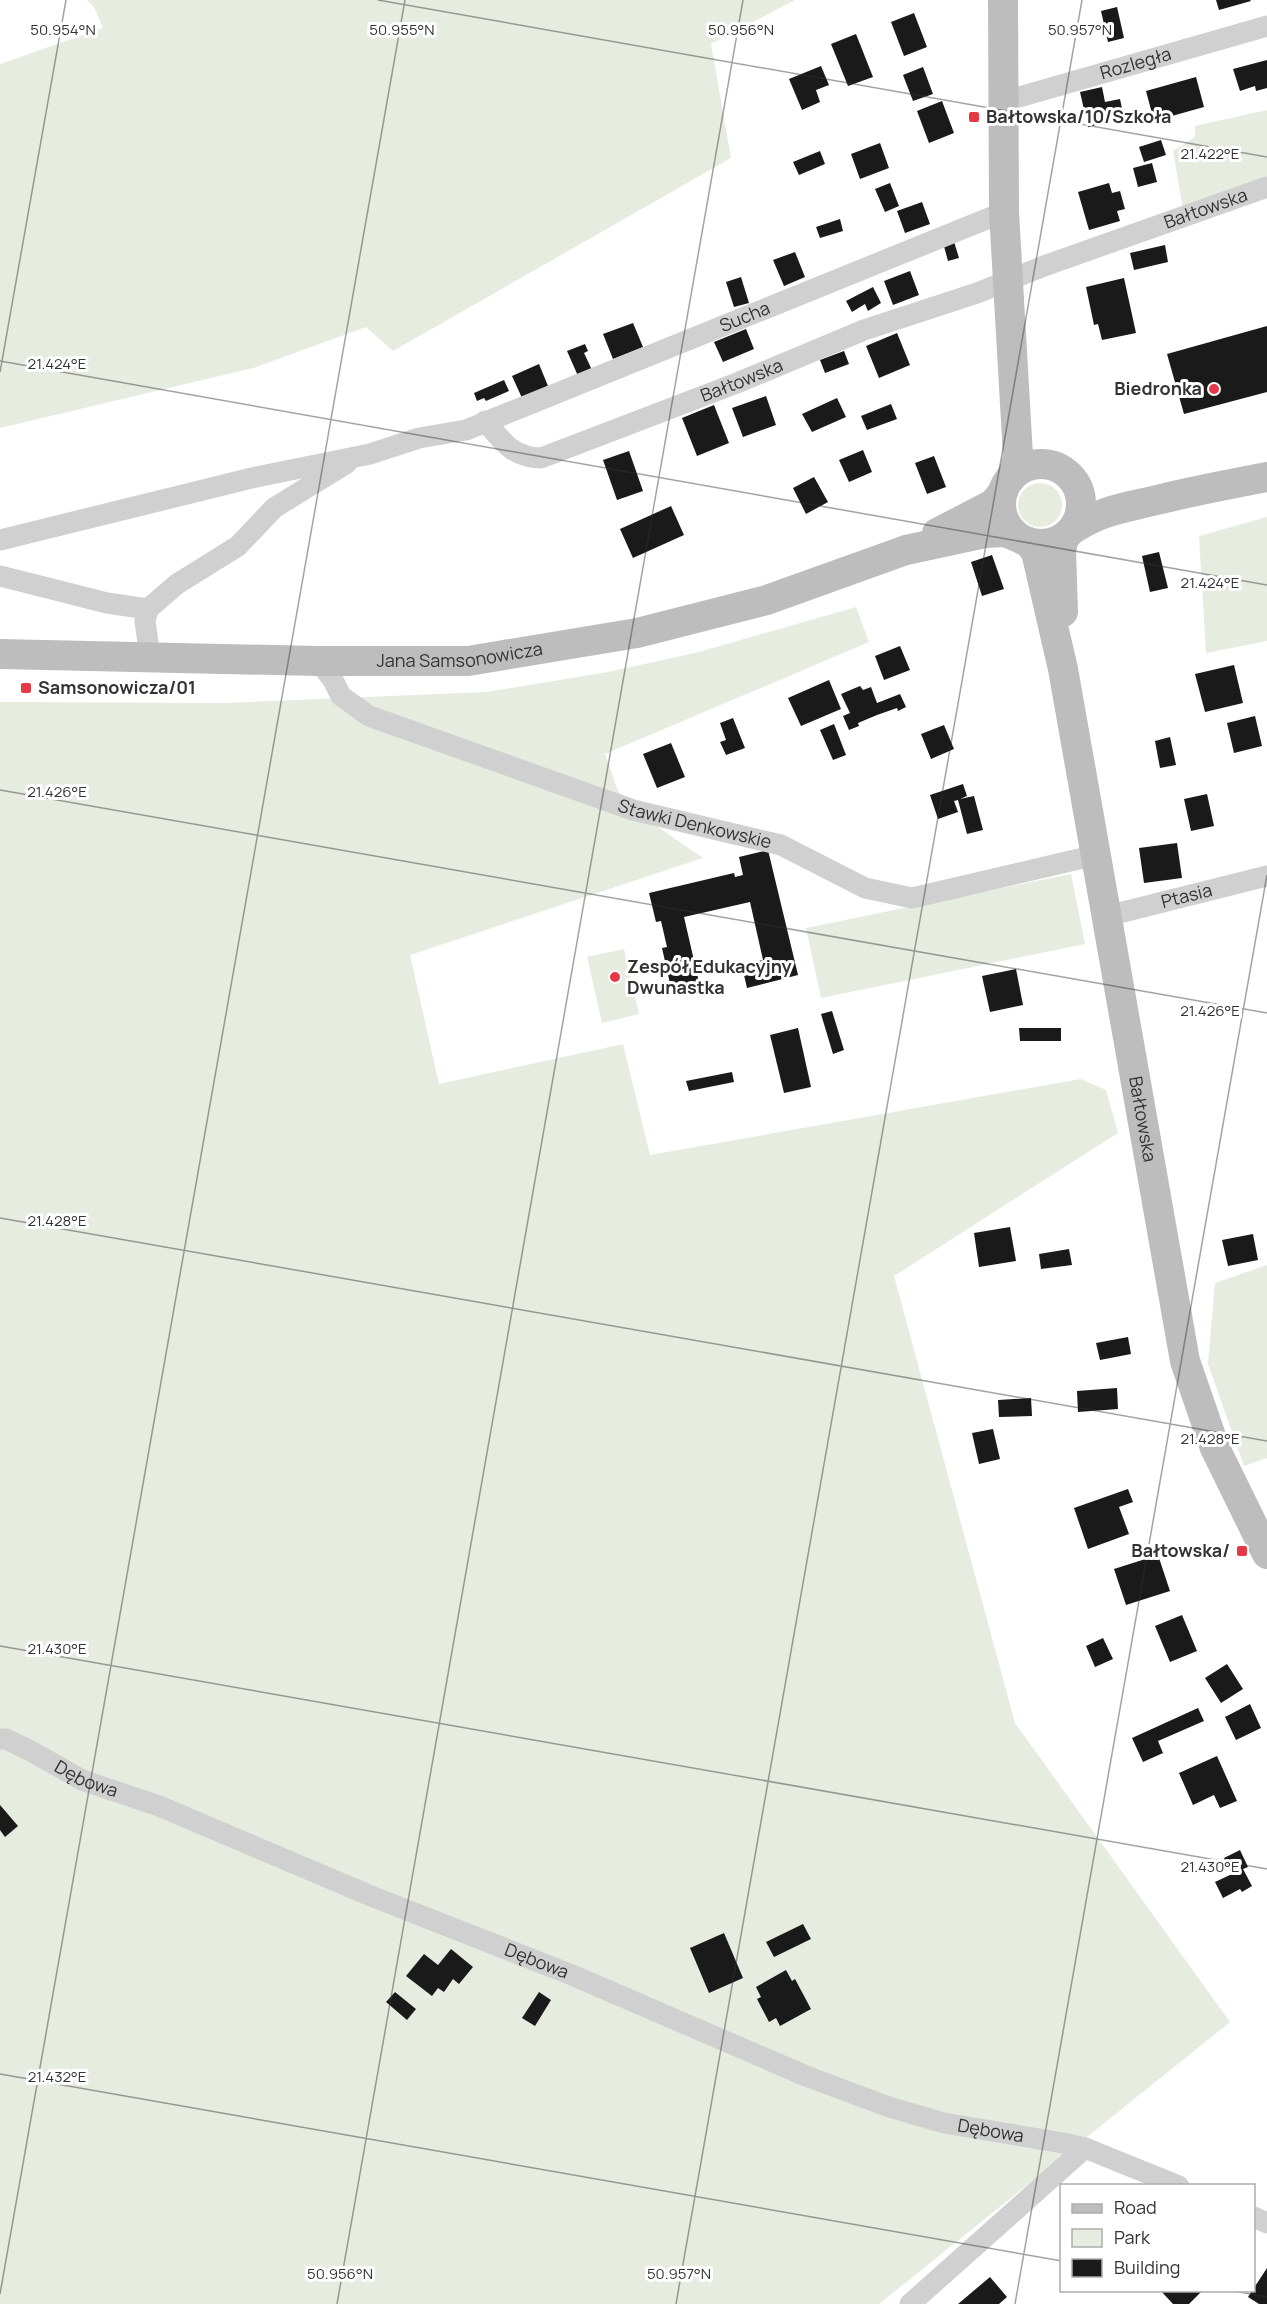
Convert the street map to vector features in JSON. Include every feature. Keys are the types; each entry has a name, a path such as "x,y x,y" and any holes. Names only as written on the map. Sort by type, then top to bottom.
{"main road":[{"path":"1003,0 1004,212 1018,456 1001,504 1008,528 1022,540 1046,544 1104,512 1267,477"},
{"path":"1011,359 1044,455 1080,492 1082,505 1079,518 1069,533"},
{"path":"1007,486 1017,472 1029,466 1041,464 1088,487 1181,494"},
{"name":"Jana Samsonowicza","path":"906,550 993,504 1007,486"},
{"name":"Jana Samsonowicza","path":"0,654 318,661 468,661 637,633 767,600 906,550 985,533 1005,532 1022,540"},
{"name":"Bałtowska","path":"1063,669 1061,550 1069,533"},
{"name":"Bałtowska","path":"1022,540 1036,552 1063,669 1185,1361 1215,1448 1267,1554"}],"street":[{"name":"Rozległa","path":"1005,101 1267,26"},
{"name":"Bałtowska","path":"485,421 510,449 525,457 541,458 737,383 864,330 981,292 1009,279 1267,187"},
{"name":"Sucha","path":"370,454 419,438 466,430 1004,212"},
{"path":"0,540 256,477 370,454"},
{"path":"150,657 145,621 148,609 177,584 238,546 273,508 345,463 370,454"},
{"path":"0,576 107,603 148,609"},
{"name":"Stawki Denkowskie","path":"318,661 333,680 341,696 369,716 633,810 781,845 865,888 912,898 1096,855"},
{"name":"Ptasia","path":"1107,916 1267,876"},
{"name":"Dębowa","path":"0,1739 6,1739 29,1750 82,1780 159,1806 372,1896 572,1975 806,2076 889,2107 944,2123 1084,2148 1174,2184"},
{"path":"910,2304 1084,2148"}],"green space":[{"path":"87,0 795,0 711,44 731,158 393,351 366,327 253,368 0,428 0,64 103,28 94,7"},
{"path":"1267,110 1267,183 1183,209 1173,151 1195,137 1195,126"},
{"path":"1040,483 1055,490 1062,505 1055,520 1040,527 1025,520 1018,505 1025,490"},
{"path":"1267,517 1267,641 1206,653 1199,536"},
{"path":"856,607 869,642 605,754 618,791 633,810 703,858 410,955 439,1084 623,1044 650,1155 1081,1079 1106,1090 1118,1133 894,1276 1015,1723 1230,2022 879,2304 0,2304 0,702 226,703 486,692 608,672 699,652"},
{"path":"1071,874 1085,944 821,998 806,928"},
{"path":"624,949 639,1014 602,1023 587,957"},
{"path":"1267,1265 1267,1458 1244,1466 1208,1364 1215,1283"}],"building":[{"path":"1216,0 1250,0 1251,1 1219,10"},
{"path":"1117,7 1124,38 1108,42 1101,11"},
{"path":"914,13 927,47 904,56 891,22"},
{"path":"856,34 873,77 848,86 831,44"},
{"path":"1267,60 1267,88 1256,91 1255,86 1240,91 1233,69"},
{"path":"821,66 829,85 816,90 820,102 802,110 789,79"},
{"path":"923,67 933,94 913,101 903,75"},
{"path":"1196,77 1204,107 1154,121 1146,91"},
{"path":"1102,87 1105,102 1120,99 1124,118 1088,127 1080,92"},
{"path":"942,101 954,133 929,143 917,111"},
{"path":"1161,140 1166,155 1144,162 1139,147"},
{"path":"880,143 889,168 860,179 851,154"},
{"path":"820,151 825,164 799,175 793,162"},
{"path":"1152,163 1157,182 1138,187 1133,168"},
{"path":"890,183 899,206 885,212 875,189"},
{"path":"1109,183 1112,193 1120,191 1125,209 1117,211 1120,221 1089,230 1078,192"},
{"path":"922,202 930,224 905,233 897,211"},
{"path":"840,219 843,231 820,238 816,227"},
{"path":"952,235 959,258 948,261 942,239"},
{"path":"1165,245 1168,262 1134,270 1130,253"},
{"path":"795,252 805,277 784,286 773,260"},
{"path":"910,271 919,295 893,305 884,281"},
{"path":"741,277 749,303 734,307 726,282"},
{"path":"1124,278 1136,333 1102,340 1098,324 1094,325 1086,287"},
{"path":"873,287 881,303 868,311 865,304 852,312 846,301"},
{"path":"633,323 643,347 613,359 603,334"},
{"path":"1267,326 1267,392 1184,414 1167,354"},
{"path":"746,329 754,349 723,362 714,342"},
{"path":"897,333 910,365 879,378 866,346"},
{"path":"585,344 588,351 584,353 592,370 578,376 567,351"},
{"path":"844,351 849,364 825,373 820,360"},
{"path":"539,364 548,386 522,398 512,376"},
{"path":"504,380 509,391 486,401 484,398 477,401 474,393"},
{"path":"766,396 776,425 743,437 732,408"},
{"path":"837,398 846,417 812,432 802,414"},
{"path":"891,404 897,419 867,430 861,416"},
{"path":"714,405 729,443 697,456 682,418"},
{"path":"863,450 872,472 849,482 839,460"},
{"path":"629,451 643,491 617,500 603,460"},
{"path":"934,456 946,487 927,494 915,463"},
{"path":"814,477 828,502 806,514 793,488"},
{"path":"671,506 684,535 633,558 620,529"},
{"path":"1159,552 1168,588 1150,592 1142,556"},
{"path":"992,555 1004,589 982,596 971,562"},
{"path":"900,646 910,670 884,680 875,656"},
{"path":"1234,665 1243,703 1205,712 1195,674"},
{"path":"829,680 841,709 801,726 788,698"},
{"path":"860,686 863,690 871,687 877,703 900,694 906,707 877,715 858,723 859,726 849,730 843,716 850,713 841,694"},
{"path":"1255,716 1262,746 1234,753 1227,723"},
{"path":"733,718 745,748 726,755 720,742 726,740 720,723"},
{"path":"834,724 846,755 833,760 820,730"},
{"path":"944,725 954,749 931,759 921,734"},
{"path":"1170,737 1176,765 1160,768 1155,741"},
{"path":"671,743 685,777 657,788 643,754"},
{"path":"963,784 967,796 960,799 974,796 983,830 967,834 958,800 954,801 958,812 938,819 930,795"},
{"path":"1207,794 1214,826 1191,831 1184,799"},
{"path":"1177,843 1182,878 1144,883 1139,848"},
{"path":"768,850 798,975 747,988 744,975 760,971 758,961 763,960 750,902 684,917 701,991 673,997 662,948 667,947 661,921 656,922 649,893 734,873 735,877 743,875 739,857"},
{"path":"1016,969 1023,1005 990,1012 982,976"},
{"path":"832,1011 844,1050 833,1054 821,1014"},
{"path":"798,1028 811,1087 784,1093 770,1035"},
{"path":"1019,1028 1061,1028 1061,1041 1020,1041"},
{"path":"732,1072 734,1082 689,1091 686,1081"},
{"path":"1010,1227 1016,1261 979,1267 974,1233"},
{"path":"1253,1234 1258,1260 1228,1266 1222,1240"},
{"path":"1069,1249 1072,1265 1041,1269 1039,1254"},
{"path":"1128,1337 1131,1354 1100,1360 1096,1343"},
{"path":"1117,1388 1118,1409 1078,1412 1077,1391"},
{"path":"1031,1398 1032,1416 999,1417 998,1400"},
{"path":"993,1429 1000,1459 979,1464 972,1433"},
{"path":"1128,1489 1133,1502 1119,1507 1129,1534 1088,1549 1074,1508"},
{"path":"1158,1555 1170,1591 1126,1605 1114,1569"},
{"path":"1182,1615 1197,1651 1170,1662 1155,1626"},
{"path":"1103,1638 1113,1659 1095,1667 1086,1646"},
{"path":"1227,1664 1243,1689 1221,1703 1205,1678"},
{"path":"1250,1704 1261,1728 1236,1740 1225,1717"},
{"path":"1198,1708 1204,1721 1158,1741 1163,1753 1143,1762 1132,1738"},
{"path":"1217,1756 1237,1801 1220,1808 1214,1795 1193,1805 1179,1773"},
{"path":"0,1805 18,1826 5,1837 0,1830"},
{"path":"1240,1850 1248,1867 1243,1869 1252,1886 1242,1892 1240,1889 1223,1898 1215,1882 1232,1874 1224,1858"},
{"path":"803,1924 811,1939 774,1957 766,1942"},
{"path":"724,1933 743,1978 709,1993 690,1948"},
{"path":"451,1949 473,1967 459,1984 453,1979 444,1992 438,1988 432,1996 406,1976 424,1954 438,1965"},
{"path":"786,1970 792,1981 795,1979 811,2009 780,2026 776,2018 769,2022 757,1999 761,1997 756,1987"},
{"path":"395,1992 416,2009 407,2020 386,2002"},
{"path":"539,1992 551,2000 535,2026 522,2018"},
{"path":"1267,2268 1267,2304 1259,2304 1248,2297 1251,2292 1255,2292 1255,2286"},
{"path":"990,2277 1007,2297 999,2304 958,2304"},
{"path":"1162,2292 1201,2292 1189,2304 1173,2304"}],"place":[{"name":"Bałtowska/10/Szkoła","path":"974,117"},
{"name":"Biedronka","path":"1214,389"},
{"name":"Samsonowicza/01","path":"26,688"},
{"name":"Zespół Edukacyjny Dwunastka","path":"615,977"},
{"name":"Bałtowska/","path":"1242,1551"}]}
